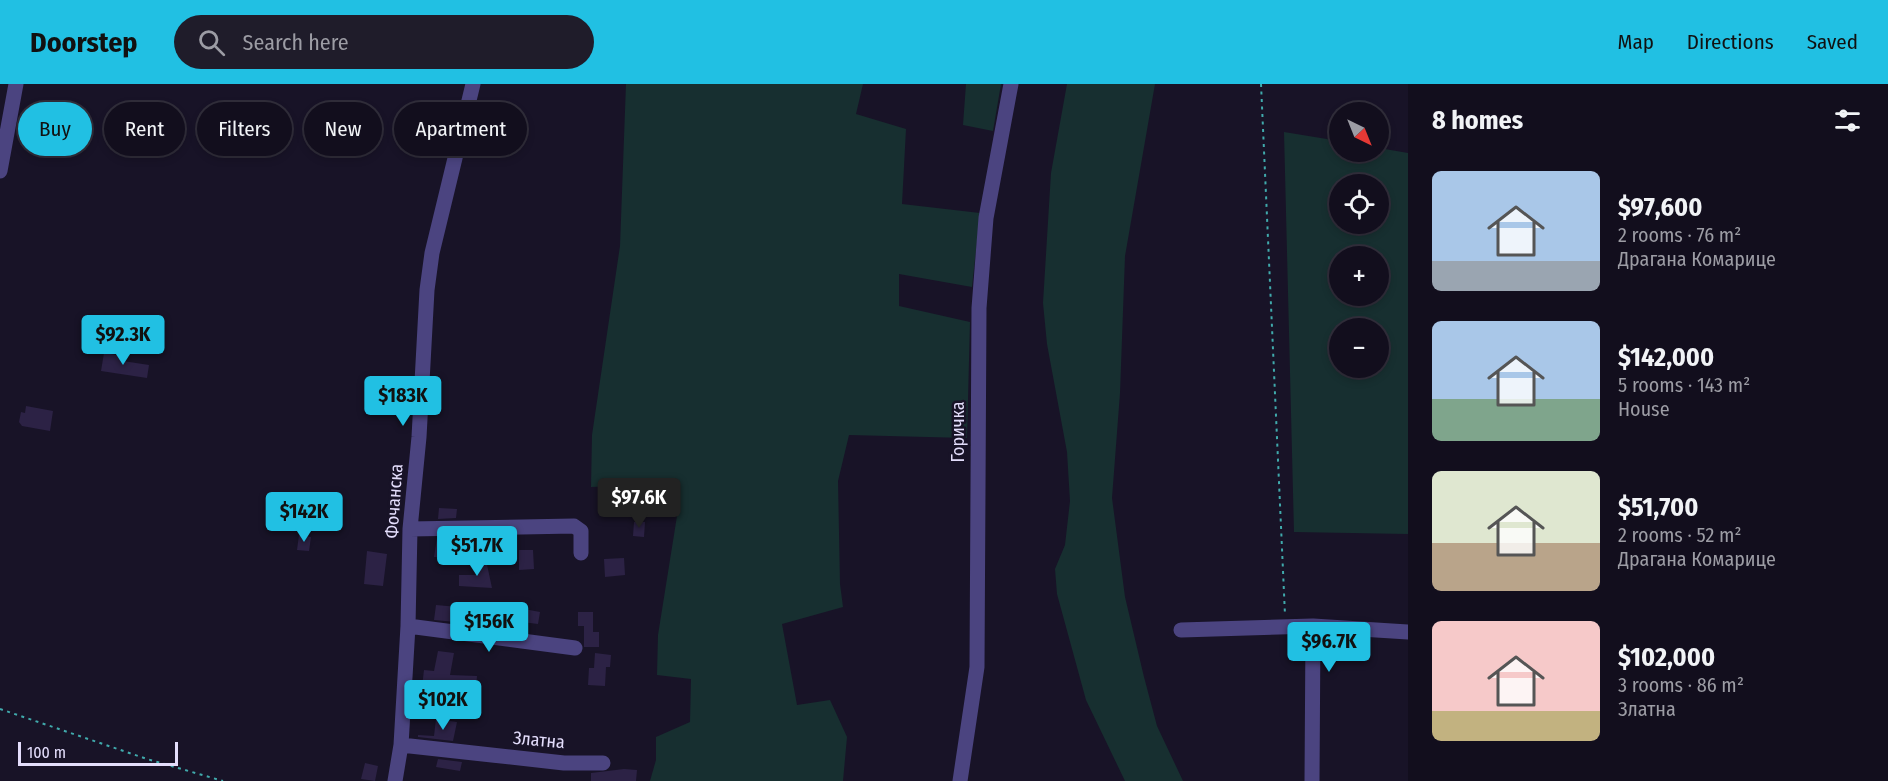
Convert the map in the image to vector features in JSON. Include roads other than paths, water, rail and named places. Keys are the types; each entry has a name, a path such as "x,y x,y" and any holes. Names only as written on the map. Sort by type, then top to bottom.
{"street":[{"path":"1,164 16,84"},
{"name":"Фочанска","path":"395,781 401,745 408,626 410,529 432,253 473,84"},
{"name":"Горичка","path":"960,781 976,667 979,308 986,218 1011,84"},
{"path":"410,529 574,526 581,531 581,553"},
{"path":"408,626 574,648"},
{"path":"1312,781 1313,626"},
{"path":"1181,630 1313,626 1408,632"},
{"name":"Златна","path":"401,745 564,763 603,763"}]}
